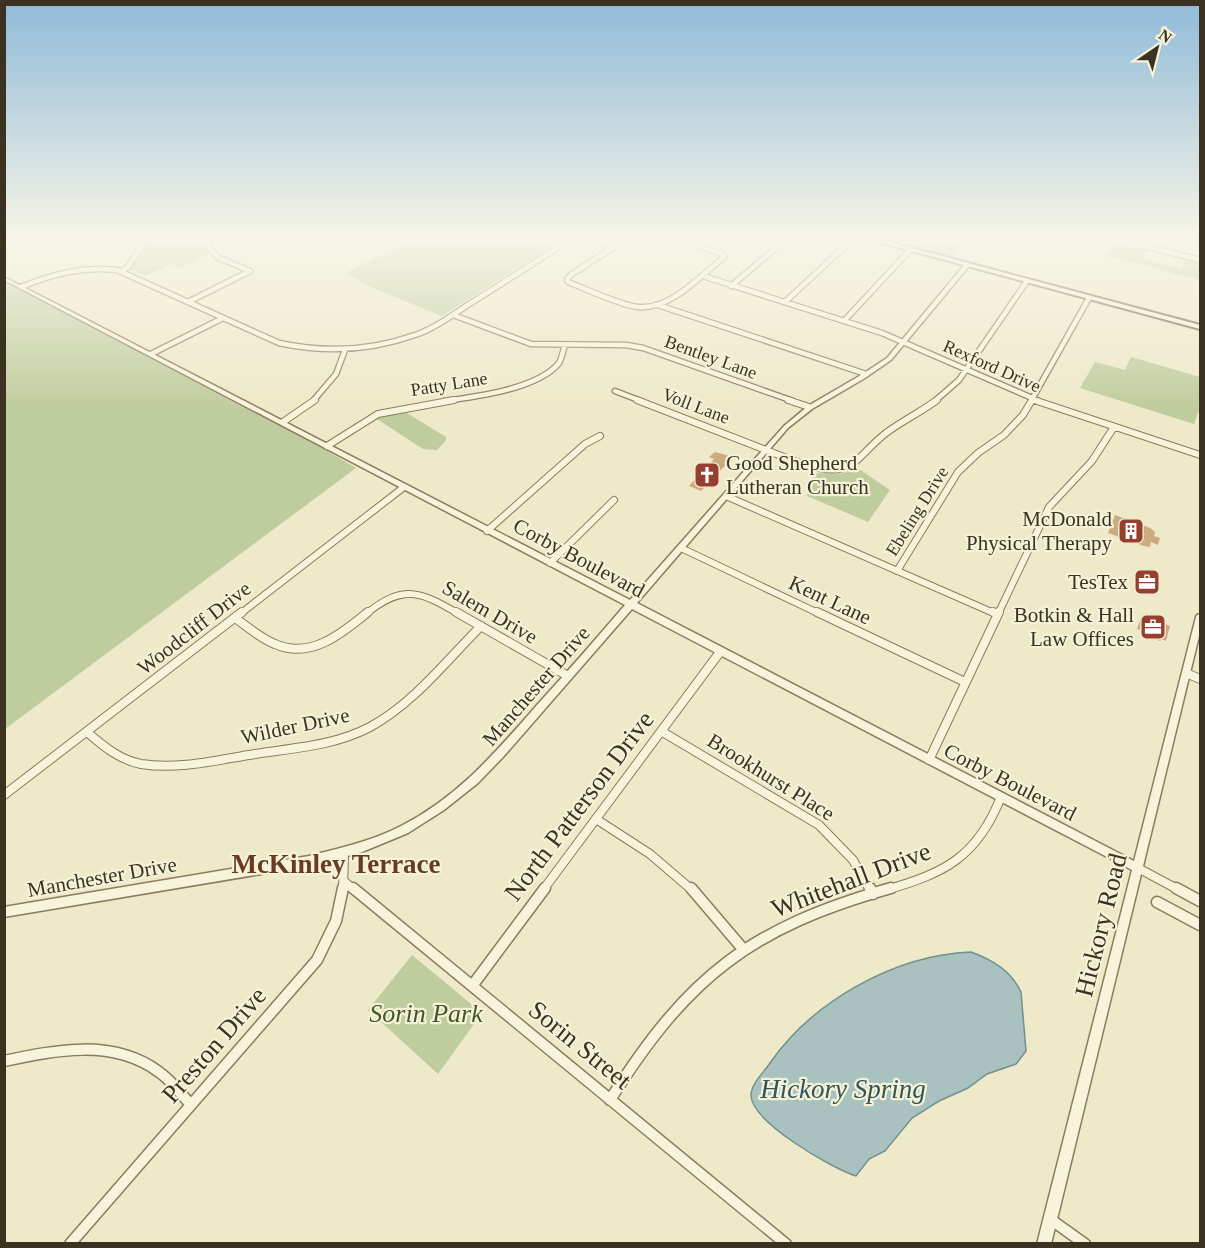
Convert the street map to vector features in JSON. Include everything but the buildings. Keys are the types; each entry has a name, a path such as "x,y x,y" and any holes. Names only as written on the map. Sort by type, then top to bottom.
{"main road":[{"path":"1079,295 1200,328"}],"street":[{"name":"Corby Boulevard","path":"37,295 1138,868"},
{"path":"174,295 279,343 307,349 345,350 405,339 426,331 484,295"},
{"path":"188,302 202,295"},
{"path":"603,295 643,308 658,305 676,295"},
{"name":"Rexford Drive","path":"762,295 905,342 1032,399 1200,455"},
{"path":"785,302 792,295"},
{"path":"844,321 868,295"},
{"name":"Manchester Drive","path":"4,912 344,853 404,830 458,795 501,753 786,427 809,406 889,359 943,295"},
{"name":"Voll Lane","path":"615,391 817,469 839,469 851,466 860,460 889,431 941,399 966,370 1017,295"},
{"name":"Ebeling Drive","path":"897,571 951,481 965,465 1017,422 1089,298"},
{"path":"658,305 866,374"},
{"name":"Bentley Lane","path":"453,315 525,342 626,345 643,348 809,406"},
{"path":"152,354 222,318"},
{"name":"Patty Lane","path":"327,446 367,418 386,411 488,394 520,385 554,367 562,358 566,345"},
{"path":"283,422 301,411 330,385 339,372 345,350"},
{"path":"929,760 1049,507 1063,490 1094,461 1104,448 1114,427"},
{"path":"487,531 585,444 600,436"},
{"name":"Woodcliff Drive","path":"4,795 404,487"},
{"path":"726,496 997,614"},
{"path":"550,563 614,500"},
{"name":"Kent Lane","path":"681,548 965,682"},
{"name":"Salem Drive","path":"235,618 276,645 292,649 307,649 342,635 389,598 408,592 418,592 568,676"},
{"name":"Hickory Road","path":"1044,1244 1200,617"},
{"name":"Wilder Drive","path":"87,732 114,754 127,760 156,765 182,765 336,740 369,727 390,714 482,626"},
{"name":"North Patterson Drive","path":"472,986 720,652"},
{"path":"1186,673 1200,679"},
{"name":"Brookhurst Place","path":"661,731 819,825 854,860 873,894"},
{"name":"Whitehall Drive","path":"610,1100 650,1039 672,1012 711,973 743,949 779,927 819,911 937,873 954,862 981,835 1001,797"},
{"path":"596,819 650,854 690,887 743,949"},
{"name":"Preston Drive","path":"70,1244 316,960 329,942 340,915 345,882 344,853"},
{"path":"1138,868 1200,901"},
{"name":"Sorin Street","path":"345,882 786,1244"},
{"path":"1157,902 1200,925"},
{"path":"4,1061 85,1048 126,1054 141,1059 159,1072 191,1105"},
{"path":"1050,1219 1085,1244"}],"green space":[{"path":"5,295 32,295 307,439 356,468 5,729"},
{"path":"391,295 475,295 442,316"},
{"path":"1131,357 1200,377 1200,413 1198,412 1194,424 1080,388 1095,362 1125,370"},
{"path":"402,410 446,437 446,440 437,450 423,449 377,419 378,416"},
{"path":"859,469 890,490 868,522 807,496 814,473 839,474"},
{"name":"Sorin Park","path":"412,955 482,1013 438,1074 368,1010"}],"water":[{"name":"Hickory Spring","path":"971,952 1001,967 1021,992 1026,1051 1016,1064 987,1074 968,1088 939,1101 912,1118 885,1151 869,1159 856,1176 830,1164 794,1142 777,1130 754,1105 751,1094 759,1078 788,1041 832,1001 885,972 942,955"}],"place":[{"name":"Good Shepherd Lutheran Church","path":"707,475"},
{"name":"McDonald Physical Therapy","path":"1131,531"},
{"name":"TesTex","path":"1147,582"},
{"name":"Botkin & Hall Law Offices","path":"1153,627"}],"district":[{"name":"McKinley Terrace","path":"336,864"}]}
